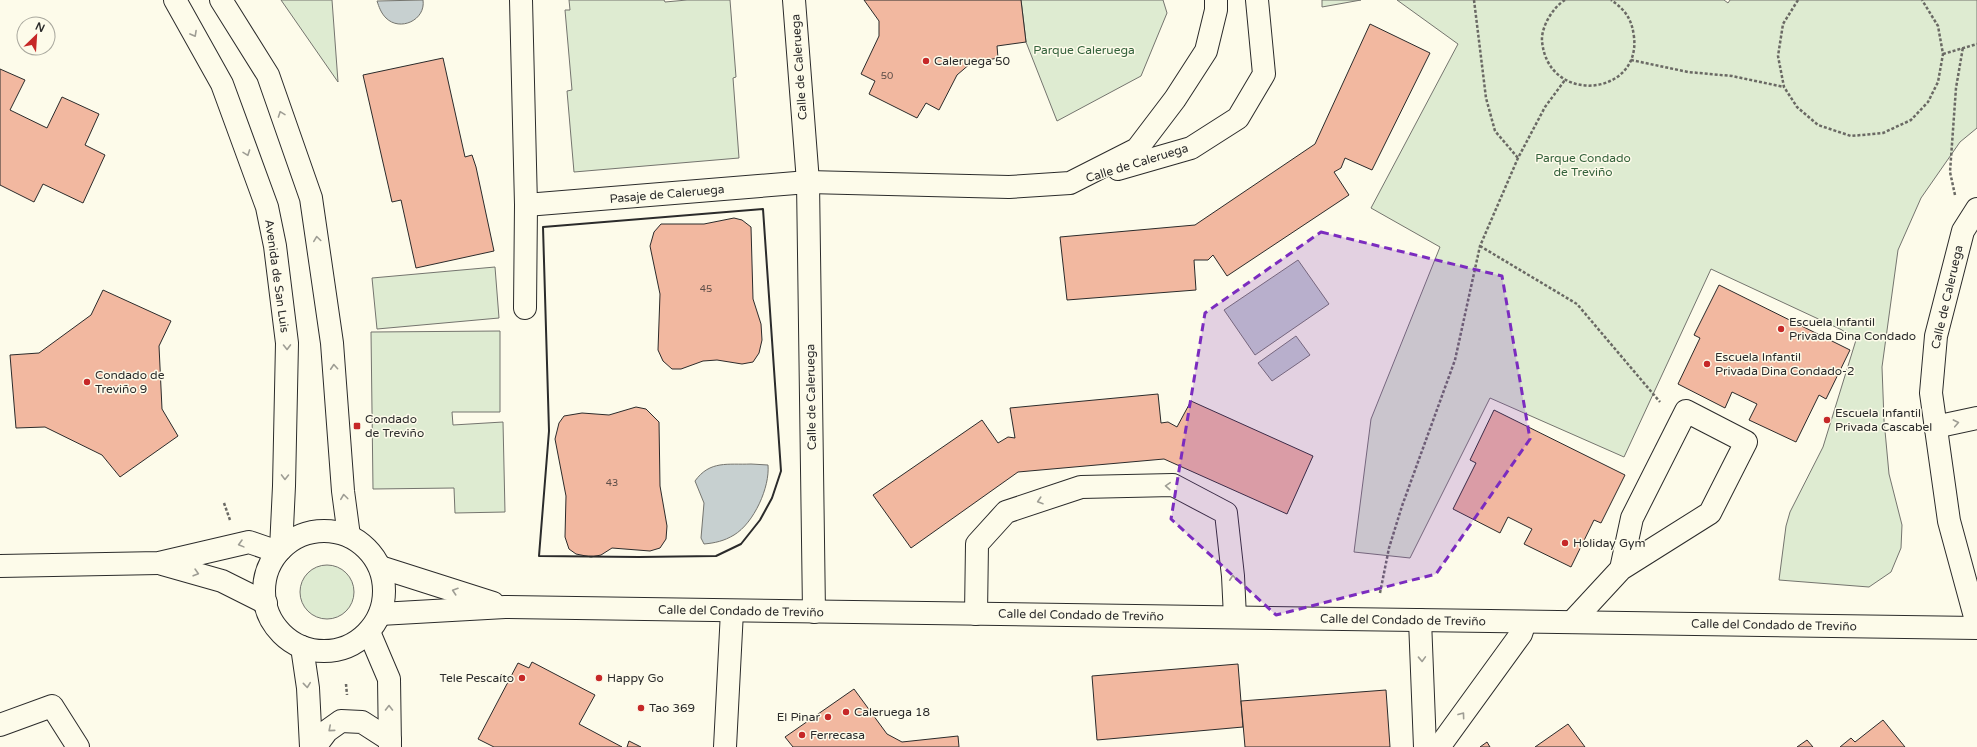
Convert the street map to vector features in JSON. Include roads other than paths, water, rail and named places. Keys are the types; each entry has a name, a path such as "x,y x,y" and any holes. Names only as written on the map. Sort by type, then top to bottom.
{"street":[{"name":"Avenida de San Luis","path":"176,0 222,84 267,206 275,246 287,343 284,486 279,550"},
{"path":"221,0 268,75 311,198 332,343 343,491 349,536"},
{"path":"521,0 526,205 525,308"},
{"name":"Calle de Caleruega","path":"794,0 808,182 814,612"},
{"name":"Calle de Caleruega","path":"1070,183 1137,149 1175,99 1206,51 1216,10 1216,0"},
{"name":"Calle de Caleruega","path":"808,182 1009,187 1070,183 1191,148 1238,118 1264,74 1257,0"},
{"name":"Pasaje de Caleruega","path":"526,205 808,182"},
{"name":"Calle de Caleruega","path":"1977,209 1963,231 1936,336 1930,393 1949,521 1977,624"},
{"path":"1572,622 1621,569 1710,513 1746,442 1686,411 1632,518 1621,569"},
{"path":"1935,427 1977,418"},
{"path":"976,614 977,544 1006,512 1081,487 1173,485 1226,513 1233,576 1235,617"},
{"path":"329,531 349,536 368,550 380,567 384,582 384,598 374,623 344,648 323,651 302,647 278,629 267,610 264,593 266,574 279,550 289,542 308,533 329,531"},
{"path":"0,566 158,563 249,542 279,550"},
{"path":"158,563 222,580 266,603"},
{"name":"Calle del Condado de Treviño","path":"380,567 505,607"},
{"name":"Calle del Condado de Treviño","path":"374,623 505,607 1977,628"},
{"path":"725,747 732,611"},
{"path":"1420,620 1425,747"},
{"path":"1439,747 1521,634 1525,622"},
{"path":"374,623 389,679 390,743"},
{"path":"302,647 308,688 311,747"},
{"path":"0,725 52,706 78,747"},
{"path":"315,747 327,731 341,721 362,722 390,743"}],"place":[{"name":"Caleruega 50","path":"926,61"},
{"name":"Escuela Infantil Privada Dina Condado","path":"1781,329"},
{"name":"Escuela Infantil Privada Dina Condado-2","path":"1707,364"},
{"name":"Condado de Treviño 9","path":"87,382"},
{"name":"Escuela Infantil Privada Cascabel","path":"1827,420"},
{"name":"Condado de Treviño","path":"357,426"},
{"name":"Holiday Gym","path":"1565,543"},
{"name":"Tele Pescaíto","path":"522,678"},
{"name":"Happy Go","path":"599,678"},
{"name":"Tao 369","path":"641,708"},
{"name":"Caleruega 18","path":"846,712"},
{"name":"El Pinar","path":"828,717"},
{"name":"Ferrecasa","path":"802,735"}],"park label":[{"name":"Parque Caleruega","path":"1084,50"},
{"name":"Parque Condado de Treviño","path":"1583,165"}]}
